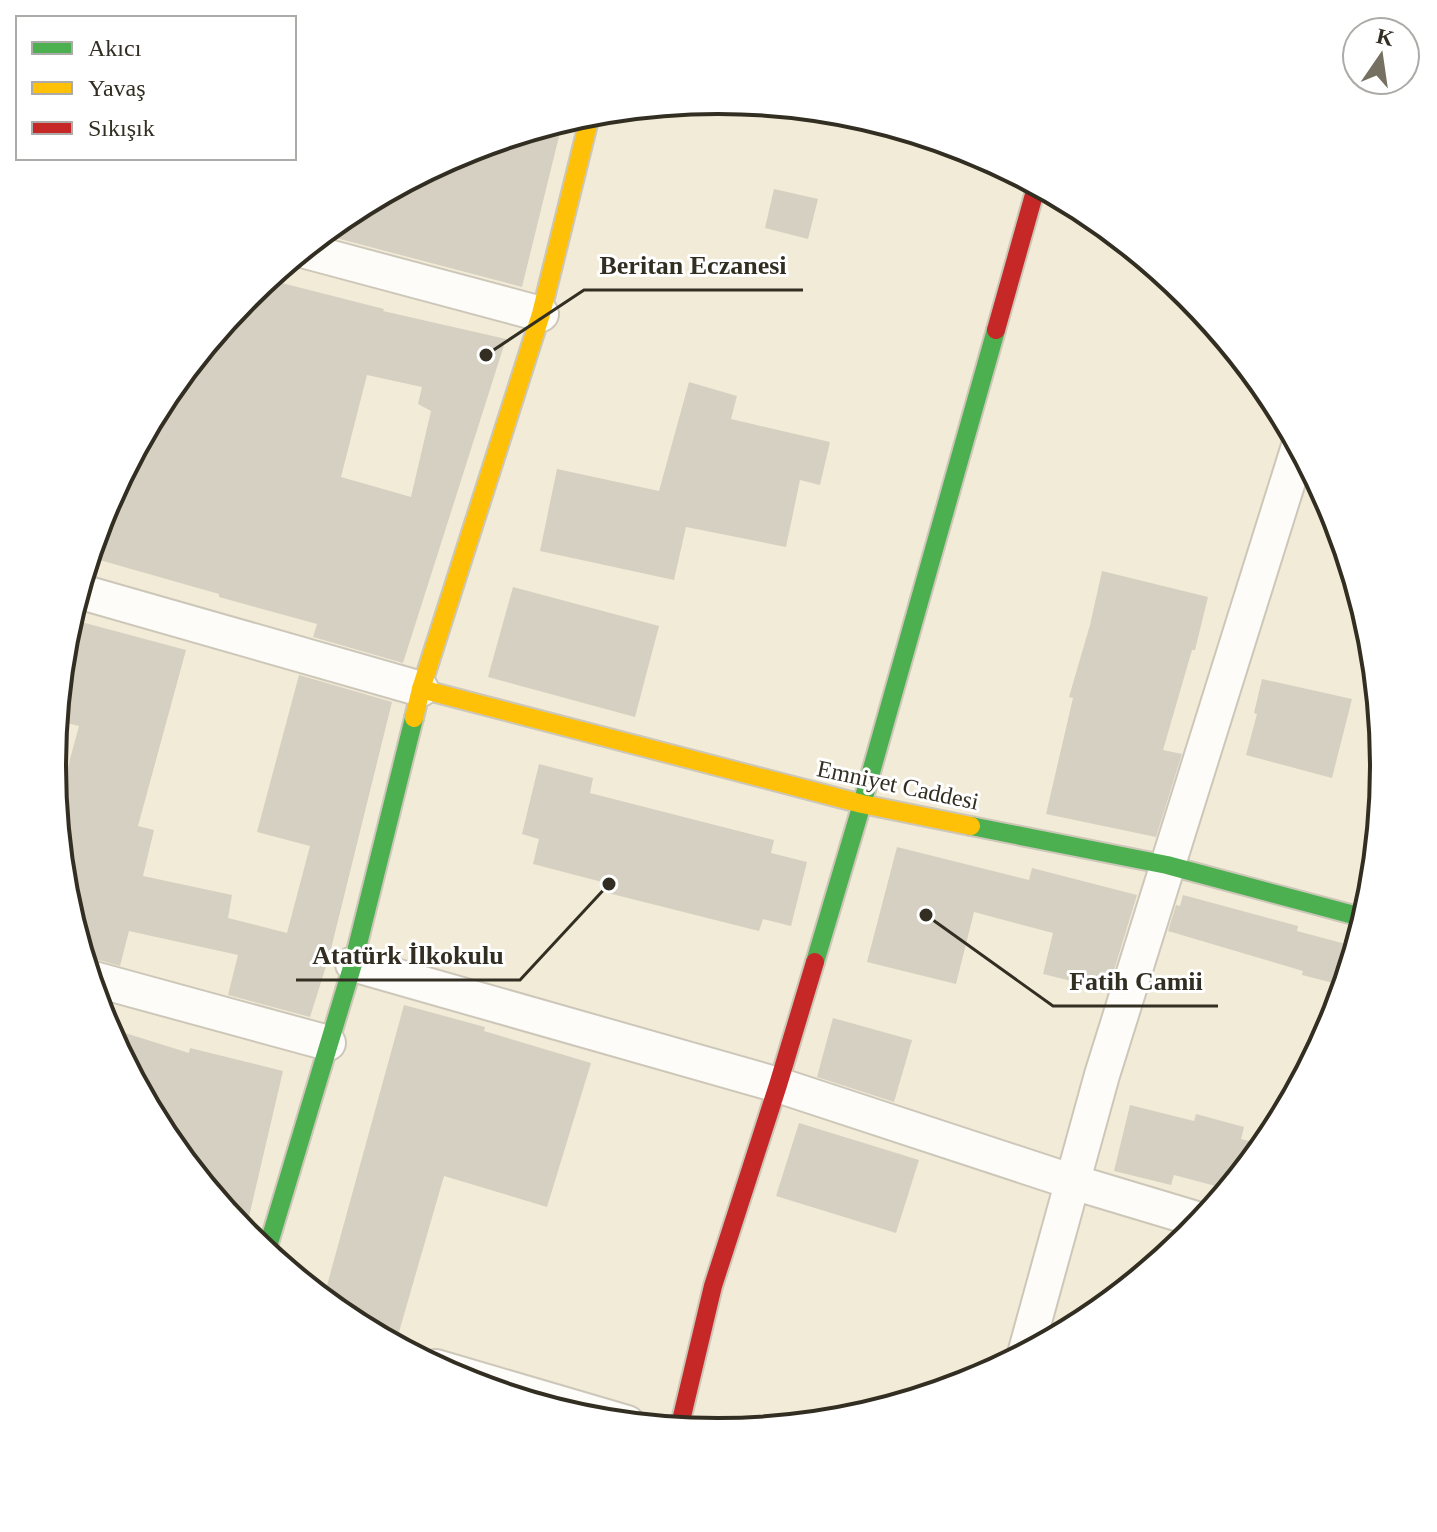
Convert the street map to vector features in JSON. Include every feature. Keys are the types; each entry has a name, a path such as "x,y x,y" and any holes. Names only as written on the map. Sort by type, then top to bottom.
{"street":[{"path":"270,1240 353,964 421,689 541,314 587,127"},
{"path":"682,1417 713,1286 778,1085 862,804 1034,195"},
{"path":"314,253 541,314"},
{"path":"1029,1339 1102,1075 1295,460"},
{"path":"89,594 421,689"},
{"name":"Emniyet Caddesi","path":"421,689 862,804 1167,865 1353,915"},
{"path":"353,964 778,1085 1189,1217"},
{"path":"103,982 328,1043"}],"building":[{"path":"560,134 522,287 335,238 430,181 509,148"},
{"path":"774,189 818,199 808,239 765,228"},
{"path":"280,283 383,311 506,339 403,663 313,637 317,624 219,597 219,594 100,560 133,477 176,403 228,336","holes":["367,375 422,387 418,404 431,411 411,497 341,477"]},
{"path":"689,382 737,396 731,419 830,442 820,485 800,480 786,547 686,527 674,580 540,551 557,469 659,491"},
{"path":"1102,571 1208,597 1195,650 1192,650 1163,750 1182,754 1156,837 1046,814 1073,698 1069,697"},
{"path":"513,587 659,626 635,717 488,677"},
{"path":"83,622 186,650 138,826 154,830 143,876 232,895 228,918 287,933 310,846 257,832 299,675 392,702 329,957 310,1017 228,995 238,955 129,931 120,966 96,959 79,893 67,809 66,773 79,726 67,723"},
{"path":"1262,679 1352,699 1332,778 1246,755"},
{"path":"539,764 593,778 590,793 774,840 771,853 807,862 791,926 763,919 759,931 604,892 606,883 533,864 539,839 522,834"},
{"path":"897,847 1029,880 1032,868 1137,895 1108,990 1043,974 1053,933 974,912 956,984 867,962"},
{"path":"1183,895 1298,926 1297,931 1346,944 1333,983 1168,931 1176,905 1180,906"},
{"path":"404,1005 485,1027 484,1031 591,1063 547,1207 444,1176 399,1332 389,1329 326,1288"},
{"path":"833,1018 912,1040 894,1102 817,1077"},
{"path":"123,1032 189,1053 190,1048 283,1071 249,1218 176,1129 153,1092"},
{"path":"1130,1105 1194,1121 1196,1114 1244,1127 1241,1139 1252,1142 1217,1186 1174,1175 1171,1185 1114,1171"},
{"path":"799,1123 919,1160 896,1233 776,1196"}],"traffic: fast":[{"path":"815,962 996,330"},
{"path":"270,1240 353,964 414,718"},
{"path":"971,826 1167,865 1353,915"}],"traffic: slow":[{"path":"414,718 541,314 587,127"},
{"path":"421,689 862,804 971,826"}],"traffic: jam":[{"path":"996,330 1034,195"},
{"path":"682,1417 713,1286 815,962"}],"place":[{"name":"Beritan Eczanesi","path":"486,355"},
{"name":"Atatürk İlkokulu","path":"609,884"},
{"name":"Fatih Camii","path":"926,915"}]}
